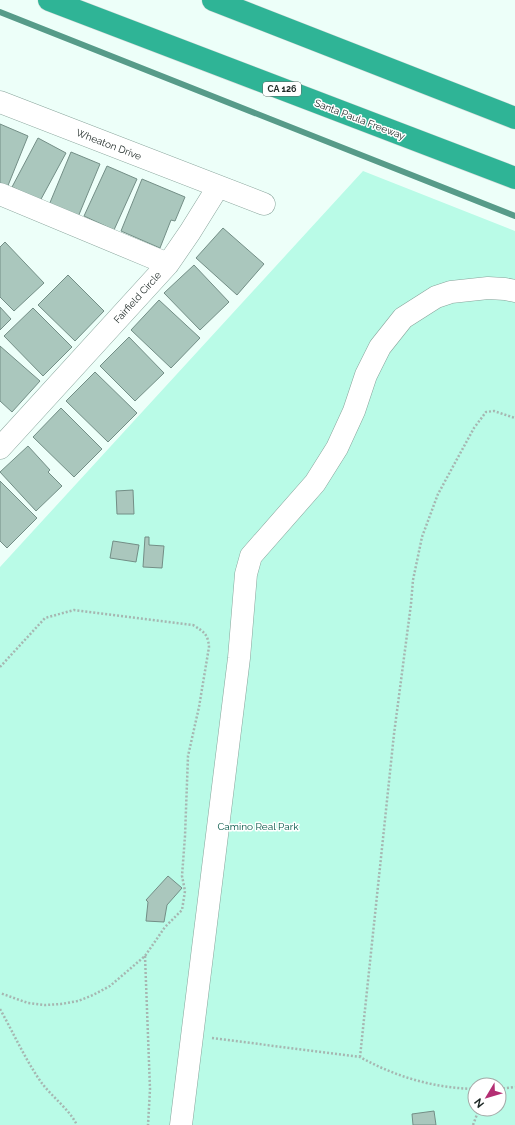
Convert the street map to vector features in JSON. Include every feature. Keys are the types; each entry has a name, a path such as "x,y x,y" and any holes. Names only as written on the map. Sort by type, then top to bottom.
{"highway":[{"name":"Santa Paula Freeway","path":"49,0 515,178"},
{"path":"213,0 515,118"}],"lane":[{"name":"Wheaton Drive","path":"0,102 264,204"},
{"path":"168,264 218,187"},
{"name":"Fairfield Circle","path":"0,448 168,264 4,201"},
{"path":"181,1125 239,658 246,574 251,556 315,483 337,448 354,411 366,375 380,347 403,318 436,297 452,292 488,288 515,291"}],"path":[{"path":"360,1057 394,734 412,604 413,580 422,538 438,494 478,423 486,412 494,411 515,418"},
{"path":"0,667 45,618 74,610 193,625 209,638 205,670 188,756 182,876 185,891 182,910 165,927 145,956 110,986 94,995 78,1001 45,1005 28,1003 0,993"},
{"path":"145,956 150,1089 148,1125"},
{"path":"0,1009 19,1043 28,1064 77,1125"},
{"path":"208,1037 360,1057 380,1068 414,1080 435,1086 467,1089"}],"green space":[{"name":"Camino Real Park","path":"363,171 515,231 515,1125 0,1125 0,567"}],"building":[{"path":"0,124 28,136 7,188 0,185"},
{"path":"38,138 66,153 40,201 12,187"},
{"path":"71,152 100,164 78,217 49,205"},
{"path":"107,166 137,179 114,230 84,216"},
{"path":"142,179 185,197 175,221 171,220 160,248 121,231"},
{"path":"223,228 264,264 237,295 196,258"},
{"path":"5,242 44,283 14,311 0,297 0,247"},
{"path":"194,265 229,302 200,330 164,293"},
{"path":"68,275 104,311 75,341 38,305"},
{"path":"159,300 200,338 171,368 131,330"},
{"path":"0,307 11,319 0,330"},
{"path":"33,308 72,347 43,376 4,336"},
{"path":"129,337 164,373 135,401 100,366"},
{"path":"0,346 40,381 12,412 0,401"},
{"path":"95,372 137,413 108,442 66,401"},
{"path":"61,408 102,449 74,477 33,437"},
{"path":"28,446 50,470 48,472 62,486 36,511 0,472"},
{"path":"0,481 37,518 7,548 0,541"},
{"path":"133,490 134,514 117,514 116,491"},
{"path":"145,537 149,537 149,545 164,546 162,568 143,567"},
{"path":"113,541 139,545 136,562 110,558"},
{"path":"168,876 182,888 167,905 164,922 146,921 148,902 146,900"},
{"path":"434,1111 436,1125 413,1125 412,1114"}],"waterway":[{"path":"0,12 515,216"}]}
